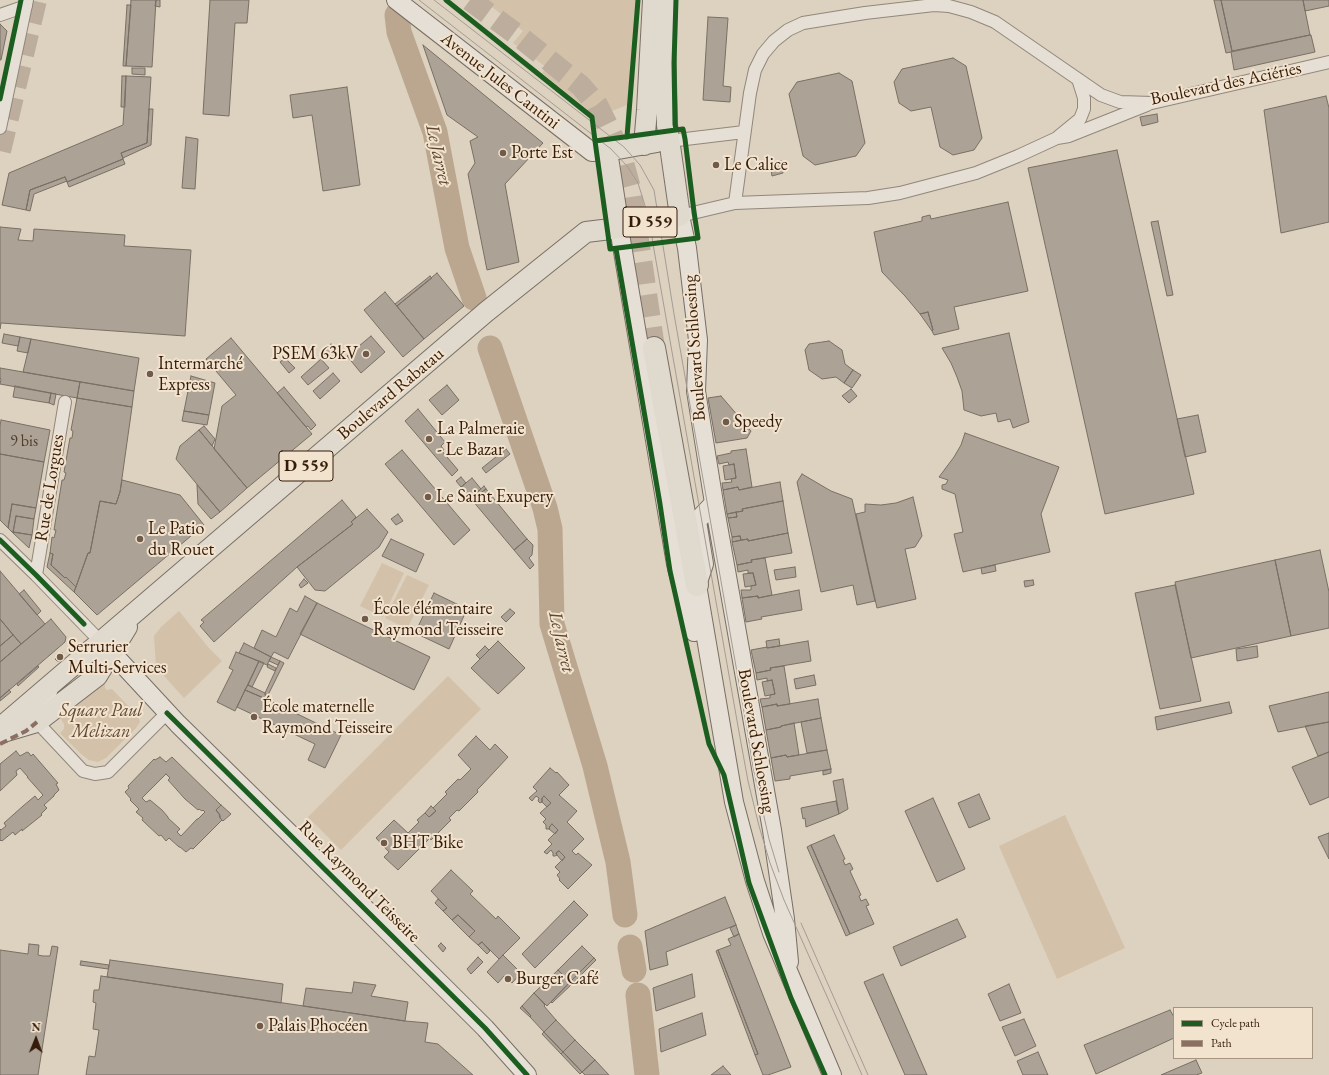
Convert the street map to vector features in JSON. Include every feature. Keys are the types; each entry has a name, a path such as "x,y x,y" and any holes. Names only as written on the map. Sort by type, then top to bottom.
{"highway":[{"path":"654,348 697,585"}],"main road":[{"name":"Avenue Jules Cantini","path":"396,0 592,152 607,150"},
{"path":"644,145 653,0"},
{"name":"D 559","path":"607,150 619,228 680,216 666,125 665,39 667,0"},
{"path":"607,150 669,141"},
{"name":"Boulevard Schloesing","path":"680,216 687,248 698,340 696,391 714,503 772,830 785,919 791,980"},
{"name":"Boulevard Schloesing","path":"619,228 676,564 696,640 716,749 729,774"},
{"name":"Boulevard Rabatau","path":"0,728 77,662 106,647 136,611 481,317 586,232 619,228"},
{"name":"Boulevard Schloesing","path":"714,503 697,521 704,564 697,585 734,802 755,881 772,933 832,1075"},
{"name":"Boulevard Rabatau","path":"0,733 37,722 98,676 106,647"},
{"name":"Rue Raymond Teisseire","path":"106,647 167,713 485,1028 527,1075"}],"street":[{"path":"0,15 26,3"},
{"path":"0,128 26,3"},
{"name":"Boulevard des Aciéries","path":"735,203 744,132 755,70 763,54 774,42 788,30 802,23 865,13 934,5 949,6 971,12 995,22 1101,95 1120,102 1152,103 1329,62"},
{"path":"680,216 735,203 868,198 900,193 976,173 1057,138 1080,119 1084,109 1084,98 1078,79"},
{"path":"1057,138 1069,136 1152,103"},
{"path":"669,141 744,132"},
{"name":"Rue de Lorgues","path":"36,575 64,402"},
{"path":"0,540 106,647"},
{"name":"Boulevard Rabatau","path":"37,722 39,711 44,702 77,662"},
{"path":"37,722 82,771 95,774 108,772 167,713"}],"green space":[{"path":"483,0 637,0 627,105 597,117 542,73 546,67 513,43 523,31"},
{"path":"382,563 404,573 383,617 360,606"},
{"path":"407,575 429,585 407,629 385,618"},
{"path":"179,611 208,647 222,661 184,698 156,667 154,636 161,627"},
{"path":"448,676 481,709 341,850 308,817"},
{"name":"Square Paul Melizan","path":"103,682 107,690 112,689 138,716 140,722 136,728 106,758 98,762 89,760 81,754 60,733 64,729 64,724 59,716"},
{"path":"1065,815 1125,948 1057,979 999,846"}],"building":[{"path":"131,0 156,0 152,67 126,66"},
{"path":"156,0 160,0 160,7 155,6"},
{"path":"210,0 249,0 247,23 235,23 229,116 203,114"},
{"path":"1214,0 1221,0 1231,52 1226,53"},
{"path":"1221,0 1303,0 1310,35 1232,51"},
{"path":"1303,0 1329,0 1329,6 1305,11"},
{"path":"127,5 131,5 126,66 123,66"},
{"path":"708,17 728,18 723,86 731,87 730,102 703,100"},
{"path":"0,24 7,31 1,60 0,60"},
{"path":"1311,35 1315,52 1234,70 1231,52"},
{"name":"Porte Est","path":"423,45 543,143 505,184 519,262 487,270 468,174 475,163 470,141 478,137 447,115"},
{"path":"953,58 966,66 982,138 974,150 953,155 940,147 931,107 911,111 899,103 894,82 902,69"},
{"path":"132,68 145,68 145,75 132,74"},
{"path":"839,73 852,81 865,143 856,156 815,165 803,156 789,94 797,82"},
{"path":"122,76 126,76 125,107 121,107"},
{"path":"126,76 151,77 147,143 121,153 123,159 67,182 65,177 30,190 26,210 2,205 9,173 123,125"},
{"path":"347,87 360,185 323,191 312,115 293,118 290,95"},
{"path":"1326,96 1329,108 1329,222 1281,233 1264,110"},
{"path":"149,109 153,109 151,145 123,158 121,153 147,143"},
{"path":"1157,114 1158,122 1142,126 1140,117"},
{"path":"186,137 198,139 195,189 182,188"},
{"path":"1117,150 1194,494 1105,514 1028,168"},
{"path":"123,159 125,164 69,187 67,182"},
{"path":"781,161 783,173 772,176 770,163"},
{"path":"65,177 67,181 34,194 30,211 26,210 30,190"},
{"path":"1008,202 1028,291 954,307 959,329 934,335 928,312 920,314 882,272 874,232 922,221 922,217 930,215 931,219"},
{"path":"1158,221 1173,295 1167,296 1151,222"},
{"path":"0,227 21,229 18,240 33,241 34,229 125,235 124,246 191,250 185,336 1,323 0,329"},
{"path":"437,273 464,306 424,339 397,306"},
{"path":"430,276 432,278 397,306 395,304"},
{"path":"385,292 424,339 403,357 364,310"},
{"path":"928,312 933,330 932,331 920,314"},
{"path":"1009,333 1029,422 1013,428 1010,419 998,422 996,413 981,416 964,410 962,391 951,363 942,348"},
{"path":"4,334 20,337 18,346 2,343"},
{"name":"PSEM 63kV","path":"371,336 385,352 361,373 347,356"},
{"path":"20,337 31,339 28,353 17,351"},
{"path":"231,338 312,434 247,488 214,449 222,406 236,395 206,359"},
{"path":"31,339 139,358 134,391 23,372"},
{"path":"829,341 842,350 845,364 853,370 844,383 836,377 822,379 809,370 805,350 809,344"},
{"path":"331,344 335,349 325,358 321,353"},
{"path":"285,358 295,368 289,373 280,362"},
{"path":"321,359 329,368 308,385 301,377"},
{"path":"0,368 80,382 77,398 0,384"},
{"path":"853,370 861,375 852,388 844,383"},
{"path":"333,373 340,381 320,399 313,391"},
{"path":"191,376 215,383 209,415 184,411"},
{"path":"80,382 134,391 132,407 77,398"},
{"path":"447,385 459,400 442,415 429,400"},
{"path":"15,386 51,393 49,403 13,397"},
{"path":"284,387 316,425 311,430 308,426 306,427 277,393"},
{"path":"851,389 857,396 849,403 842,396"},
{"path":"51,393 56,394 54,405 49,403"},
{"path":"721,396 751,431 747,438 716,443 708,398"},
{"path":"77,398 132,407 120,492 116,504 100,501 90,553 88,553 76,587 51,565 53,554 50,553 52,537 54,538 56,530 54,530 62,480 64,480 66,473 64,472 70,438 72,438 73,431 71,430"},
{"path":"418,409 445,442 441,446 444,450 442,451 458,470 452,476 405,421"},
{"path":"184,411 209,415 207,425 182,421"},
{"path":"1198,415 1206,452 1185,457 1177,419"},
{"path":"1,420 50,430 44,462 0,454"},
{"path":"204,426 215,439 212,446 199,430"},
{"path":"199,430 247,488 220,512 176,459 180,446"},
{"path":"965,433 1059,467 1041,514 1050,552 963,572 954,534 963,532 955,494 942,489 942,485 946,484 948,480 939,477 954,457 961,445"},
{"path":"506,449 510,454 486,473 482,468"},
{"path":"746,449 752,487 739,490 738,487 723,490 722,483 732,482 731,479 736,478 734,464 729,465 728,462 719,464 717,456 731,453 731,451"},
{"name":"Le Saint Exupery","path":"402,450 470,530 454,545 385,464"},
{"path":"0,454 44,462 36,508 12,504 8,528 0,520"},
{"path":"734,464 736,478 725,480 723,466"},
{"path":"802,474 831,491 852,499 875,601 857,605 853,585 821,592 797,482"},
{"path":"461,477 466,483 461,487 456,481"},
{"path":"472,478 481,489 471,498 461,487"},
{"name":"Le Patio du Rouet","path":"122,480 180,495 204,525 97,615 74,592 88,553 90,553 100,501 116,504"},
{"path":"780,482 783,501 742,509 743,511 727,514 723,490 738,487 739,490"},
{"path":"197,485 220,512 211,519 198,504"},
{"path":"484,486 486,489 475,497 473,496"},
{"path":"486,489 527,539 514,550 472,500"},
{"path":"913,497 922,536 915,547 905,549 916,599 877,608 856,514 865,512 865,504 881,505 896,503"},
{"path":"342,500 356,517 351,522 353,524 297,567 214,642 200,626 204,622 201,620"},
{"path":"783,501 788,533 748,541 748,539 741,540 740,536 732,537 728,518 737,517 736,512 743,511 742,509"},
{"path":"12,504 36,508 34,519 16,516 13,533 8,528"},
{"path":"367,509 388,532 379,547 325,591 315,590 297,567 353,524 351,522"},
{"path":"736,512 737,517 728,518 727,514"},
{"path":"398,514 403,521 396,525 391,519"},
{"path":"16,516 34,519 32,535 13,532"},
{"path":"13,533 32,535 29,548"},
{"path":"788,533 792,553 751,560 752,562 737,565 732,542 748,539 748,541"},
{"path":"740,536 741,540 732,542 732,537"},
{"path":"391,539 424,554 416,572 382,556"},
{"path":"527,539 533,545 532,555 529,558 534,565 530,569 514,550"},
{"path":"1320,550 1329,592 1329,628 1291,636 1275,560"},
{"path":"50,553 53,554 51,565 76,587 74,592 47,567"},
{"path":"765,558 772,595 758,598 758,596 742,598 741,590 751,590 751,586 756,585 753,573 748,573 748,570 738,572 737,565 752,562 751,560"},
{"path":"1275,560 1291,636 1191,658 1175,582"},
{"path":"995,565 996,571 982,574 981,568"},
{"path":"795,567 796,577 776,580 774,570"},
{"path":"0,571 45,624 21,644 0,619"},
{"path":"753,573 756,585 745,587 743,574"},
{"path":"304,579 308,583 301,588 299,585"},
{"path":"1033,580 1034,585 1025,587 1024,581"},
{"path":"1175,585 1201,701 1160,709 1135,593"},
{"path":"24,590 41,611 37,615 19,594"},
{"path":"799,590 802,610 761,617 762,619 746,622 742,598 758,596 758,598"},
{"path":"434,593 467,609 449,649 415,633"},
{"path":"305,596 317,603 288,659 274,652 271,657 254,648 262,630 276,637 290,608 297,612"},
{"path":"317,603 430,657 414,690 300,634"},
{"path":"510,609 515,613 506,622 501,617"},
{"path":"0,619 13,635 0,646"},
{"path":"51,619 66,637 65,642 0,698 0,662"},
{"path":"13,635 21,644 0,662 0,646"},
{"path":"779,639 780,646 767,648 766,641"},
{"path":"498,641 525,668 498,694 471,668"},
{"path":"808,641 811,661 770,668 771,670 756,673 751,650"},
{"path":"244,643 271,657 267,665 239,653"},
{"path":"485,646 489,650 480,659 476,655"},
{"path":"1257,646 1258,657 1237,661 1236,649"},
{"path":"236,652 259,661 235,711 217,702 233,670 229,668"},
{"name":"Serrurier Multi-Services","path":"62,653 64,659 57,661 55,659"},
{"path":"271,657 280,661 278,665 269,661"},
{"path":"259,661 264,663 252,687 248,685"},
{"path":"280,661 284,663 266,699 265,693"},
{"path":"268,664 276,668 275,671 267,667"},
{"path":"38,666 39,667 18,686 17,684"},
{"path":"784,666 790,704 777,706 777,704 762,707 760,699 770,698 770,695 775,694 772,680 767,681 767,678 757,680 756,673 771,670 770,668"},
{"path":"814,675 816,685 796,689 794,679"},
{"path":"772,680 775,694 765,696 762,682"},
{"path":"248,685 265,693 266,699 245,690"},
{"path":"9,690 11,692 0,701 0,698"},
{"path":"245,690 341,735 325,768 308,760 315,744 237,707"},
{"path":"1329,692 1329,722 1278,732 1269,706"},
{"path":"818,699 821,718 766,730 762,707"},
{"path":"1229,702 1232,713 1157,730 1155,717"},
{"path":"821,718 827,750 807,753 801,722"},
{"path":"1329,722 1329,752 1318,756 1305,726"},
{"path":"794,723 799,755 787,757 786,755 771,758 766,730"},
{"path":"476,736 490,750 495,744 508,757 477,790 478,792 459,811 457,810 449,818 451,820 431,840 430,838 398,870 384,857 389,852 376,838 394,820 408,833 419,822 417,820 425,813 429,817 436,811 433,808 447,794 445,792 471,769 458,755"},
{"path":"827,750 831,769 790,776 790,779 775,781 771,758 786,755 787,757"},
{"path":"16,751 20,756 27,752 31,756 33,754 58,783 56,784 59,790 44,805 47,808 41,814 42,815 22,831 22,829 15,835 13,832 0,841 0,829 1,830 6,826 4,823 35,796 38,800 43,795 20,768 16,771 17,775 0,791 0,764"},
{"path":"1329,752 1329,797 1310,805 1292,767"},
{"path":"160,757 166,762 172,757 221,805 216,810 222,820 193,849 191,848 186,852 169,838 166,841 161,835 159,836 142,820 143,818 136,812 139,809 130,800 131,799 125,792 129,788 128,786 154,759 155,760","holes":["166,774 170,778 168,780 185,799 198,810 203,810 205,812 181,836 177,832 180,829 162,810 150,800 146,802 142,798"]},
{"path":"550,768 556,773 557,772 569,785 559,795 577,811 567,822 584,839 572,851 576,855 578,853 592,865 568,889 559,880 560,879 557,875 560,872 555,867 565,857 559,851 555,856 553,856 551,850 547,854 544,852 552,844 548,840 558,830 552,824 549,829 546,829 546,825 543,822 546,819 540,813 551,803 544,796 542,798 542,802 540,803 538,801 539,798 536,796 532,801 529,798 537,791 533,787"},
{"path":"831,769 831,773 823,775 823,771"},
{"path":"843,779 848,809 839,814 833,781"},
{"path":"979,794 990,819 969,828 958,803"},
{"path":"544,796 551,803 547,807 542,802 542,798"},
{"path":"933,798 965,869 937,882 905,811"},
{"path":"836,801 839,814 806,827 805,818 803,819 801,808"},
{"path":"221,805 231,814 223,821 216,810"},
{"path":"431,806 436,811 429,817 425,813"},
{"path":"552,824 558,830 555,834 549,829"},
{"path":"1329,833 1329,859 1318,837"},
{"path":"834,835 845,859 843,860 845,865 850,863 853,869 850,871 861,895 859,896 861,901 866,899 869,905 866,906 874,924 850,934 811,845"},
{"path":"811,845 850,934 846,936 807,847"},
{"path":"559,851 565,857 562,861 556,853"},
{"path":"451,870 473,891 470,894 496,919 498,916 520,938 499,959 482,942 478,945 469,937 475,931 458,915 452,920 443,911 447,908 431,891"},
{"path":"725,897 736,925 666,952 668,965 650,970 645,931"},
{"path":"438,899 447,908 443,911 435,903"},
{"path":"574,901 588,915 535,968 522,954"},
{"path":"458,915 475,931 469,937 452,920"},
{"path":"957,919 966,937 901,966 893,947"},
{"path":"736,925 739,934 734,937 730,928"},
{"path":"739,934 791,1067 768,1075 763,1075 755,1055 758,1054 718,950 731,945 728,939"},
{"path":"482,942 490,951 487,954 478,945"},
{"path":"441,943 446,948 443,952 438,946"},
{"path":"29,944 39,945 38,955 43,956 50,956 52,946 58,947 38,1075 0,1075 0,950 28,954"},
{"path":"582,946 594,958 570,982 558,970"},
{"path":"718,950 758,1054 755,1055 716,951"},
{"path":"503,955 521,973 512,983 504,976 498,983 487,972"},
{"path":"478,957 483,962 471,974 467,969"},
{"path":"594,958 596,960 572,984 570,982"},
{"path":"110,960 283,984 281,1003 107,977"},
{"path":"81,961 109,965 108,969 80,965"},
{"path":"558,970 570,982 547,1006 534,993"},
{"path":"692,974 695,997 656,1011 653,988"},
{"path":"883,974 927,1075 905,1075 864,982"},
{"name":"Palais Phocéen","path":"101,976 405,1021 428,1023 425,1042 438,1044 473,1075 86,1075 89,1056 95,1057 99,1030 93,1029 96,1003 93,1002 94,990 99,990"},
{"path":"354,982 376,985 371,996 408,1002 405,1021 303,1006 306,988 352,993"},
{"path":"570,982 572,984 552,1003 551,1002"},
{"path":"1009,984 1021,1013 1000,1021 988,994"},
{"path":"534,993 556,1020 544,1032 522,1006"},
{"path":"522,1006 531,1016 530,1017 520,1008"},
{"path":"1170,1010 1173,1015 1173,1038 1096,1074 1084,1045"},
{"path":"702,1013 706,1035 661,1052 659,1029"},
{"path":"1024,1019 1036,1046 1015,1056 1002,1027"},
{"path":"556,1020 575,1040 563,1052 544,1032"},
{"path":"544,1032 563,1052 561,1054 542,1034"},
{"path":"575,1040 595,1060 582,1072 563,1052"},
{"path":"563,1052 582,1072 580,1074 561,1054"},
{"path":"1038,1052 1048,1075 1023,1075 1017,1061"},
{"path":"595,1060 609,1075 585,1075 582,1072"},
{"path":"1196,1060 1202,1073 1196,1075 1161,1075"},
{"path":"723,1066 731,1075 711,1075"}],"waterway":[{"name":"Le Jarret","path":"397,15 399,32 435,132 457,248 474,298"},
{"name":"Le Jarret","path":"490,348 545,508 550,529 552,624 595,766 618,862 625,915"},
{"name":"Le Jarret","path":"630,947 634,970"},
{"name":"Le Jarret","path":"638,995 647,1075"}],"tunnel":[{"path":"0,151 36,0"},
{"path":"470,0 520,37 581,86 597,105 622,159 631,192 654,348"}],"tram line":[{"path":"419,0 611,149 627,166 638,183 650,222 739,732 748,781 759,826 770,863 784,900 862,1075"},
{"path":"434,0 624,147 640,165 654,190 674,314 753,767 769,839 779,872"},
{"path":"801,923 868,1075"}],"marked path":[{"path":"0,744 26,731 37,722"}],"cycle path":[{"path":"0,99 21,0"},
{"path":"446,0 592,117 595,141 610,249 698,238 683,129 595,141"},
{"path":"627,137 638,0"},
{"path":"676,0 674,63 676,130"},
{"path":"616,249 660,504 670,571 709,744 724,775 749,883 791,998 825,1075"},
{"path":"0,540 84,624"},
{"path":"167,713 485,1028 527,1075"}],"place":[{"name":"Porte Est","path":"503,153"},
{"name":"Le Calice","path":"716,165"},
{"name":"PSEM 63kV","path":"366,354"},
{"name":"Intermarché Express","path":"150,374"},
{"name":"Speedy","path":"726,422"},
{"name":"La Palmeraie - Le Bazar","path":"429,439"},
{"name":"Le Saint Exupery","path":"428,497"},
{"name":"Le Patio du Rouet","path":"140,539"},
{"name":"École élémentaire Raymond Teisseire","path":"365,619"},
{"name":"Serrurier Multi-Services","path":"60,657"},
{"name":"École maternelle Raymond Teisseire","path":"254,717"},
{"name":"BHT Bike","path":"384,843"},
{"name":"Burger Café","path":"508,979"},
{"name":"Palais Phocéen","path":"260,1026"}]}
